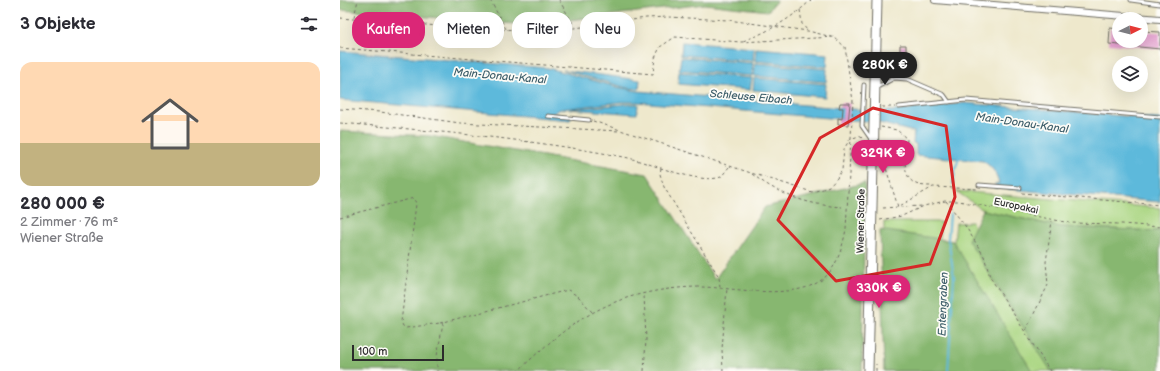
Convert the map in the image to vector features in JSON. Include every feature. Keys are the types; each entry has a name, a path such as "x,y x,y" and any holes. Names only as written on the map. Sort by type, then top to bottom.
{"main road":[{"name":"Wiener Straße","path":"868,371 873,142 876,127 877,106 875,86 877,0"}],"street":[{"path":"935,0 1160,19"}],"lane":[{"path":"1131,0 1160,4"},
{"path":"875,86 881,85 894,78 907,79 944,95 949,102"},
{"path":"864,85 862,126 873,142"},
{"path":"899,107 966,100 1160,117"},
{"path":"548,116 589,120"},
{"path":"978,185 1020,188"}],"path":[{"path":"355,12 358,0"},
{"path":"490,0 506,30"},
{"path":"559,0 576,28"},
{"path":"741,42 775,27 800,10 811,0"},
{"path":"800,10 802,24 808,31"},
{"path":"425,24 488,30 506,30 576,28 646,18 668,17 728,20 808,31 834,37 845,47 853,101 850,129 846,229 843,246 835,263 825,277 814,285 801,290 759,290 720,287 679,288 644,293 608,305 564,330 518,371"},
{"path":"340,18 352,18"},
{"path":"340,48 653,74 655,58 660,47 666,41 675,37 741,42 834,37"},
{"path":"877,106 899,107"},
{"path":"340,109 380,112 460,123 622,131"},
{"path":"589,120 806,191 823,189 831,185 842,170 844,149 850,139 859,136 879,145 898,207"},
{"path":"340,123 491,137 592,151 628,158 705,180 721,177 730,166"},
{"path":"876,127 898,130 907,139 905,168 907,175 916,184 934,187 977,189"},
{"path":"661,168 660,174 664,187 719,277 720,287"},
{"path":"751,173 767,186 806,203 822,206 842,207"},
{"path":"898,207 934,187"},
{"path":"1017,192 1160,205"},
{"path":"340,217 414,198 416,204 401,322 406,328 440,323 568,290 578,297 592,313"},
{"path":"945,200 966,227 984,256 990,277 1007,305 1026,331 1050,371"},
{"name":"Europakai","path":"872,221 902,216 924,206 945,200 959,201 1052,221 1160,227"},
{"path":"883,208 924,206"},
{"path":"1026,331 1048,285 1046,262 1052,221"},
{"path":"723,371 722,349 727,288"},
{"path":"644,293 646,340 644,371"},
{"path":"437,371 437,356 443,328 443,324 440,323"}],"highlighted area":[{"path":"873,108 946,126 955,197 930,264 836,281 778,220 820,138"}],"green space":[{"path":"340,0 777,0 768,11 705,4 635,12 580,12 580,19 572,20 572,12 512,12 512,24 504,23 504,12 433,12 433,17 425,17 425,12 365,12 340,10"},
{"path":"340,131 430,136 647,174 715,279 765,207 865,183 862,371 340,371"},
{"path":"956,191 1160,208 1160,231 1060,227 983,210"},
{"path":"983,210 1060,227 1160,231 1160,371 1051,371 968,240"},
{"path":"884,222 941,222 938,246 954,242 956,223 972,222 987,259 1057,371 884,371"},
{"path":"880,230 953,241 1032,371 884,371"}],"water":[{"path":"682,42 754,48 753,61 681,55"},
{"path":"756,48 828,54 827,67 755,61"},
{"name":"Main-Donau-Kanal","path":"340,51 548,68 617,87 638,91 877,111 894,111 964,103 1160,119 1160,202 995,188 995,184 999,184 997,177 991,168 983,161 916,155 916,144 913,143 914,132 876,122 637,102 622,102 561,109 553,114 572,116 570,120 340,100"},
{"path":"681,57 753,63 752,76 679,70"},
{"path":"755,63 827,69 826,82 754,76"},
{"path":"563,70 640,80 639,89 627,88"},
{"path":"679,72 752,78 750,90 678,84"},
{"path":"754,78 826,84 825,97 753,90"},
{"path":"638,104 637,114 570,109"}],"building":[{"path":"1110,28 1112,28 1112,44 1109,44"},
{"path":"1148,31 1160,32 1160,49 1148,48"},
{"path":"900,45 906,45 906,67 900,67"},
{"path":"840,103 850,103 848,125 838,124 838,118 842,119 843,108 839,108"}],"waterway":[{"name":"Entengraben","path":"953,184 959,158"},
{"name":"Entengraben","path":"948,371 954,277 948,239 950,214"}],"water label":[{"name":"Schleuse Eibach","path":"751,97"}]}
